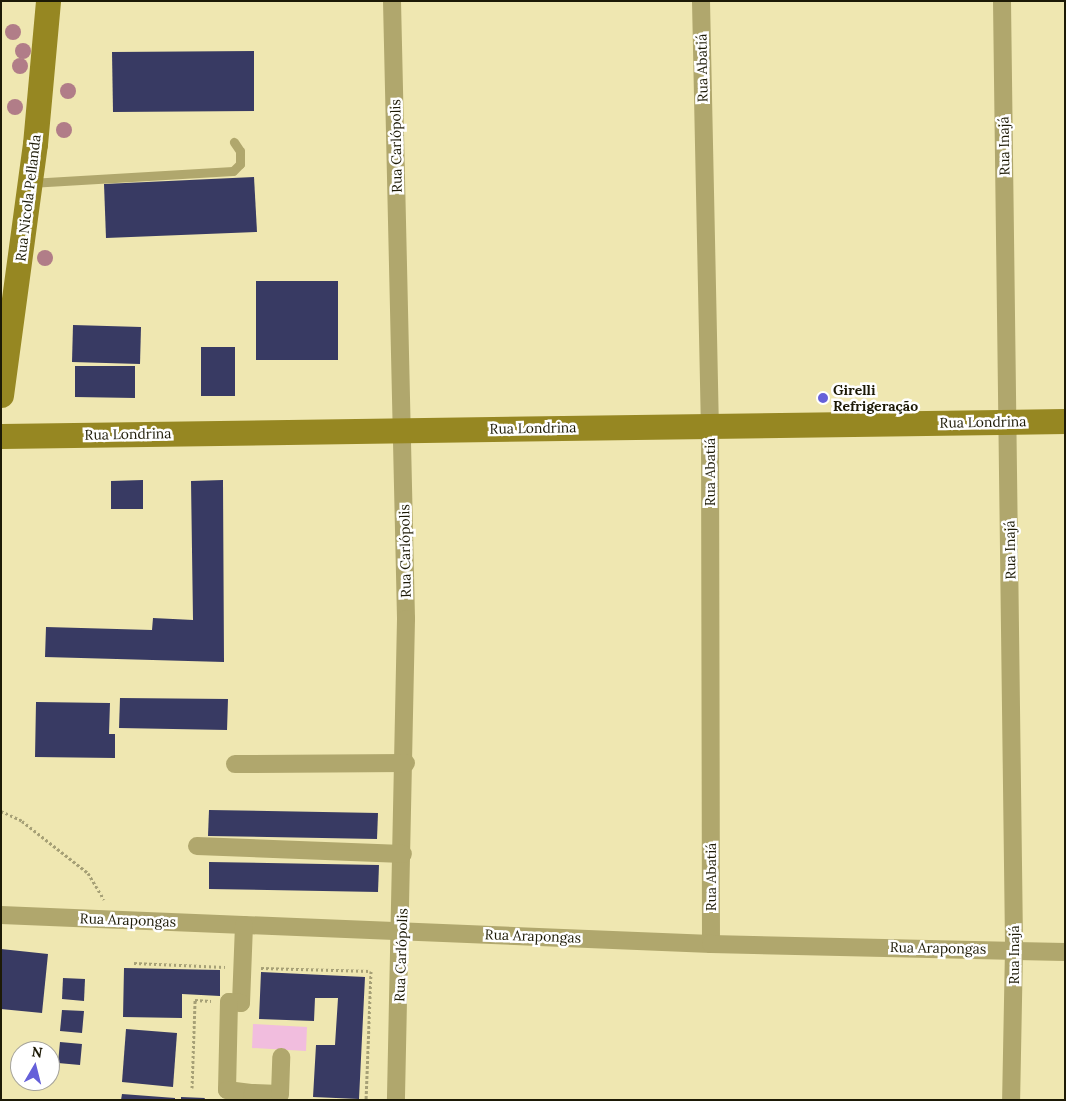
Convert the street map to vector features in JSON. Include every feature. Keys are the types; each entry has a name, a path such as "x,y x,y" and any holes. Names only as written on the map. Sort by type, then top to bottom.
{"street":[{"name":"Rua Nicola Pellanda","path":"1,395 30,183 48,1"},
{"name":"Rua Carlópolis","path":"392,1 403,429 406,763 396,1100"},
{"name":"Rua Abatiá","path":"701,1 710,425 711,944"},
{"name":"Rua Inajá","path":"1002,1 1009,422 1014,949 1011,1100"},
{"name":"Rua Londrina","path":"1,436 1065,421"},
{"path":"235,764 406,763"},
{"path":"197,846 403,854"},
{"name":"Rua Arapongas","path":"1,915 711,944 1014,949 1065,952"},
{"path":"244,925 241,1003 229,1002 227,1090 252,1096 280,1094 281,1057"}],"lane":[{"path":"30,183 233,171 240,164 240,150 234,142"}],"path":[{"path":"1,811 22,821 88,873 116,919"},
{"path":"134,963 371,971 366,1100"},
{"path":"192,1088 195,1000 229,1002"}],"shaded area":[{"path":"253,1024 307,1027 306,1051 252,1048"}],"building":[{"path":"254,51 254,111 113,112 112,52"},
{"path":"254,177 257,232 106,238 104,184"},
{"path":"256,281 338,281 338,360 256,360"},
{"path":"73,325 141,327 140,364 72,362"},
{"path":"201,347 235,347 235,396 201,396"},
{"path":"75,366 135,366 135,398 75,397"},
{"path":"143,480 143,509 111,509 111,481"},
{"path":"223,480 224,662 45,657 46,627 152,630 153,618 193,620 191,481"},
{"path":"120,698 228,699 227,730 119,728"},
{"path":"36,702 110,703 109,734 115,734 115,758 35,757"},
{"path":"209,810 378,813 377,839 208,836"},
{"path":"209,862 379,865 378,892 209,889"},
{"path":"1,949 48,954 42,1013 1,1009"},
{"path":"124,968 220,970 220,996 182,994 182,1018 123,1017"},
{"path":"261,972 365,977 359,1099 313,1097 316,1045 335,1045 338,998 315,998 314,1021 259,1019"},
{"path":"63,978 85,979 84,1001 62,999"},
{"path":"62,1010 84,1011 82,1033 60,1031"},
{"path":"126,1029 177,1033 173,1087 122,1082"},
{"path":"60,1042 82,1044 80,1065 60,1063"},
{"path":"122,1094 175,1098 175,1100 121,1100"},
{"path":"181,1097 205,1098 204,1100 181,1100"}],"place":[{"name":"Girelli Refrigeração","path":"823,398"}]}
